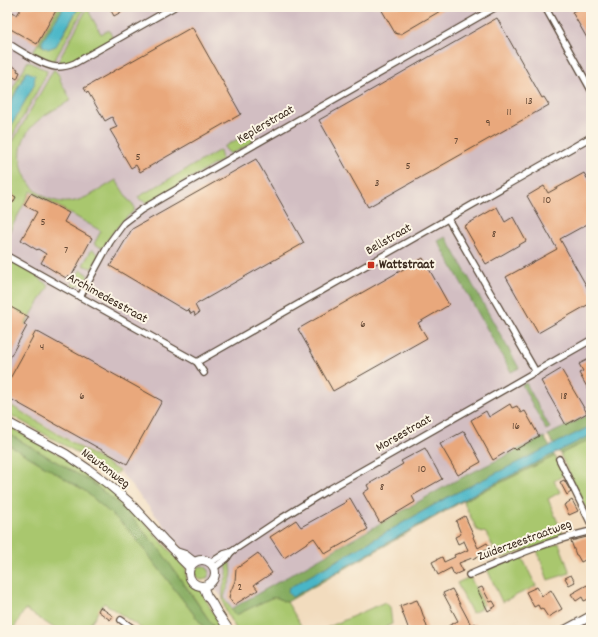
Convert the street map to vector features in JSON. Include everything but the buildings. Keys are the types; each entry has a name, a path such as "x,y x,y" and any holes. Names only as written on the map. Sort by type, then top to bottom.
{"main road":[{"name":"Newtonweg","path":"7,422 66,454 93,473 128,501 176,552 185,555 192,564"},
{"path":"202,560 207,560 212,565 215,575 214,578 206,585 198,586 190,581 188,572 192,564 202,560"},
{"path":"206,585 212,594 212,603 229,630"},
{"path":"569,629 591,616"}],"street":[{"path":"7,44 55,67 69,66 174,7"},
{"name":"Keplerstraat","path":"80,297 114,235 124,223 135,214 496,7"},
{"path":"545,7 591,90"},
{"name":"Bellstraat","path":"197,362 591,137"},
{"path":"448,219 536,372"},
{"name":"Archimedesstraat","path":"7,256 197,362"},
{"name":"Morsestraat","path":"212,565 227,558 231,552 326,491 591,340"},
{"path":"197,362 204,373"},
{"path":"559,459 591,524"},
{"name":"Zuiderzeestraatweg","path":"469,575 517,554 561,539 591,531"},
{"path":"121,620 135,630"}],"shaded area":[{"path":"7,7 591,7 591,415 446,486 233,611 118,469 7,402"}],"green space":[{"path":"58,7 64,7 42,42 43,46 38,43"},
{"path":"79,7 85,7 54,61 51,62 34,54 33,52 38,43 48,49 62,37"},
{"path":"88,7 91,7 89,12 101,34 109,30 113,39 87,54 73,60 59,63 59,60"},
{"path":"28,61 47,70 46,75 7,146 7,133 34,85 25,73 12,99 8,97"},
{"path":"54,69 61,78 60,80 71,100 43,117 29,130 23,142 21,155 22,167 27,179 34,189 44,196 56,201 70,202 82,199 116,180 129,201 134,206 134,211 117,228 103,248 94,244 101,231 31,191 7,236 7,152"},
{"path":"253,130 252,143 231,154 224,147"},
{"path":"220,150 222,160 147,203 139,199 138,197"},
{"path":"446,237 519,368 511,372 438,241"},
{"path":"92,249 99,255 93,267 90,268 83,265"},
{"path":"7,259 29,270 49,286 7,354"},
{"path":"81,269 88,276 86,280 79,285 71,286"},
{"path":"526,383 550,428 546,430 522,385"},
{"path":"7,403 119,471 112,477 76,452 7,413"},
{"path":"591,414 591,426 554,445 548,435"},
{"path":"7,425 72,462 118,496 145,523 186,569 186,577 188,581 192,586 201,590 224,630 216,630 188,589 132,518 115,501 91,482 7,433"},
{"path":"7,433 91,482 115,501 160,550 216,630 206,630 129,530 85,491 7,444"},
{"path":"591,435 591,439 560,454 558,451"},
{"path":"544,437 550,447 448,497 289,588 288,591 292,597 471,495 553,454 555,456 463,501 287,602 276,598 271,598 235,615 231,609 453,482"},
{"path":"591,439 591,517 590,517 560,454"},
{"path":"7,444 85,491 129,530 206,630 144,630 104,603 86,630 57,630 25,609 13,630 7,630"},
{"path":"555,456 564,475 554,481 560,492 548,499 564,537 506,557 500,557 496,553 486,533 477,530 463,501"},
{"path":"559,543 570,573 548,580 537,550"},
{"path":"521,555 536,586 502,602 487,569"},
{"path":"228,560 232,570 224,598 235,614 238,614 271,598 276,598 287,602 303,630 296,630 295,628 291,630 237,630 228,616 223,601 223,589 227,573 227,566 225,562"},
{"path":"199,566 205,566 209,570 209,576 205,580 199,580 195,576 195,570"},
{"path":"470,577 484,605 480,607 481,609 472,613 457,583"},
{"path":"385,602 390,607 392,624 380,630 322,630"}],"water":[{"path":"64,7 79,7 56,46 48,49 43,46 42,42"},
{"path":"26,72 35,75 34,85 7,133 7,115 11,102"},
{"path":"591,426 591,435 471,495 292,597 289,593 289,588 448,497"}],"place":[{"name":"Wattstraat","path":"371,265"}]}
